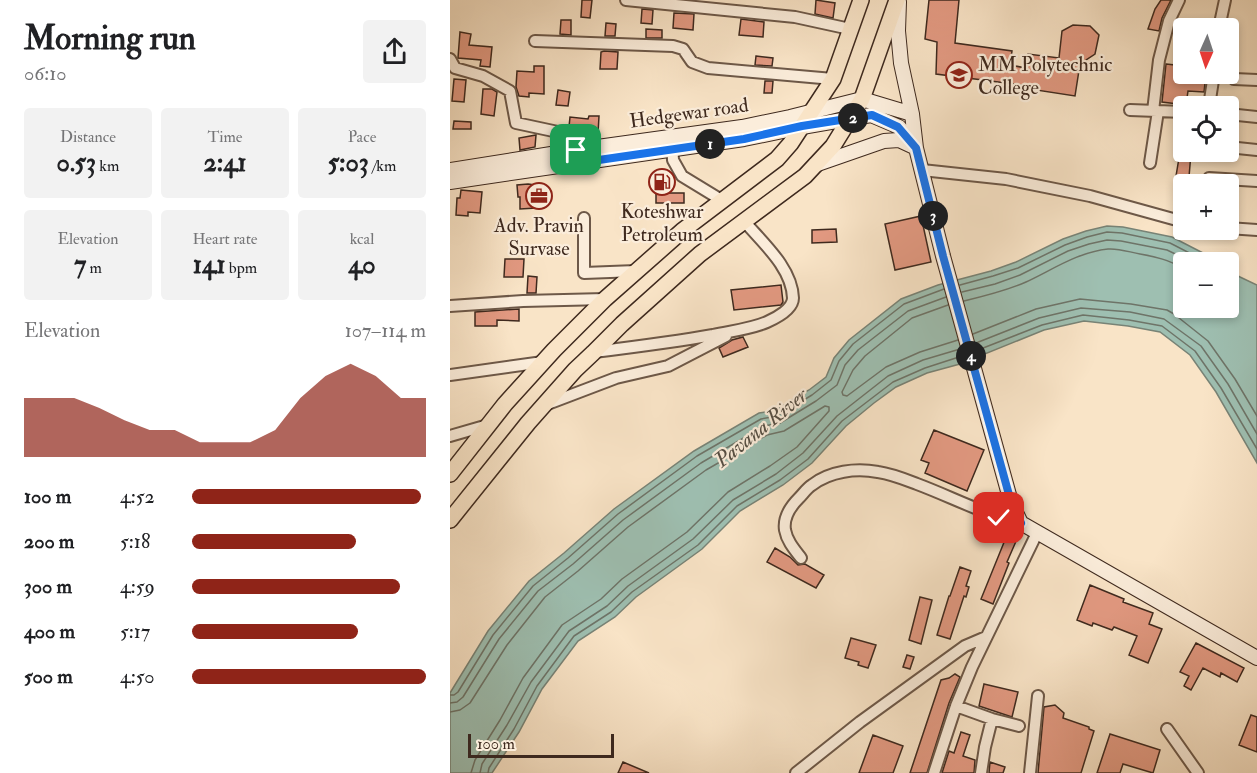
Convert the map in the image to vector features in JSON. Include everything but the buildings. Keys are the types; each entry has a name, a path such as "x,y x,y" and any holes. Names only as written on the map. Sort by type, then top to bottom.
{"main road":[{"path":"450,474 505,404 605,299 682,231 777,159 833,79 861,0"},
{"path":"450,520 543,406 593,352 700,254 805,176 833,146 862,99 898,0"},
{"path":"898,0 900,63 912,114 916,148 943,256 1011,502 1021,523 1257,658"},
{"path":"862,99 912,114"},
{"name":"Hedgewar road","path":"450,170 577,157 672,143 862,99"},
{"name":"Hedgewar road","path":"672,143 744,139 802,126 872,115 898,127 916,148"},
{"path":"815,165 884,141 899,140 916,148"},
{"name":"Hedgewar road","path":"450,182 577,157"}],"street":[{"path":"626,0 795,17 850,29"},
{"path":"1150,163 1159,60 1169,21 1179,0"},
{"path":"1221,18 1225,0"},
{"path":"535,41 673,46 684,49 692,62 708,68 833,79"},
{"path":"450,59 455,68 483,76 510,91 516,123 572,135 577,157"},
{"path":"1239,79 1257,80"},
{"path":"1130,110 1173,112"},
{"path":"1239,115 1257,117"},
{"path":"672,143 673,160 682,176 723,201"},
{"path":"1239,148 1257,150"},
{"path":"922,170 1006,178 1089,196 1173,219"},
{"path":"1239,180 1257,181"},
{"path":"584,218 584,273 636,271"},
{"path":"593,352 737,330 766,322 791,306 793,300 786,272 744,221"},
{"path":"1239,229 1257,230"},
{"path":"450,306 605,299"},
{"path":"543,406 616,378 668,366 737,330"},
{"path":"450,375 543,363"},
{"path":"450,436 489,425"},
{"path":"801,558 788,538 785,529 786,515 793,503 812,485 844,471 891,474 989,514 1021,523"},
{"path":"934,773 956,706 972,667 1037,532"},
{"path":"796,773 860,722 965,646 986,637"},
{"path":"1030,773 1038,696"},
{"path":"956,706 1019,726"},
{"path":"981,773 992,719"},
{"path":"1167,729 1198,773"}],"water":[{"name":"Pavana River","path":"1107,226 1123,227 1172,237 1173,240 1178,240 1201,252 1173,252 1173,318 1239,318 1239,276 1257,285 1257,463 1216,392 1190,355 1160,332 1084,321 1044,330 960,364 927,373 896,387 874,403 846,426 812,463 783,485 740,511 702,549 636,597 615,617 578,641 542,689 519,732 492,773 450,773 450,693 488,631 529,581 614,509 694,451 759,413 774,411 809,390 826,377 834,358 849,340 901,299 938,285 1016,262 1063,239"}],"place":[{"name":"MM Polytechnic College","path":"959,75"},
{"name":"Koteshwar Petroleum","path":"662,182"},
{"name":"Adv. Pravin Survase","path":"539,196"}],"route":[{"path":"576,150 578,163 744,139 802,126 872,115 898,127 916,148 943,256 1011,502 1021,523 999,518"}]}
